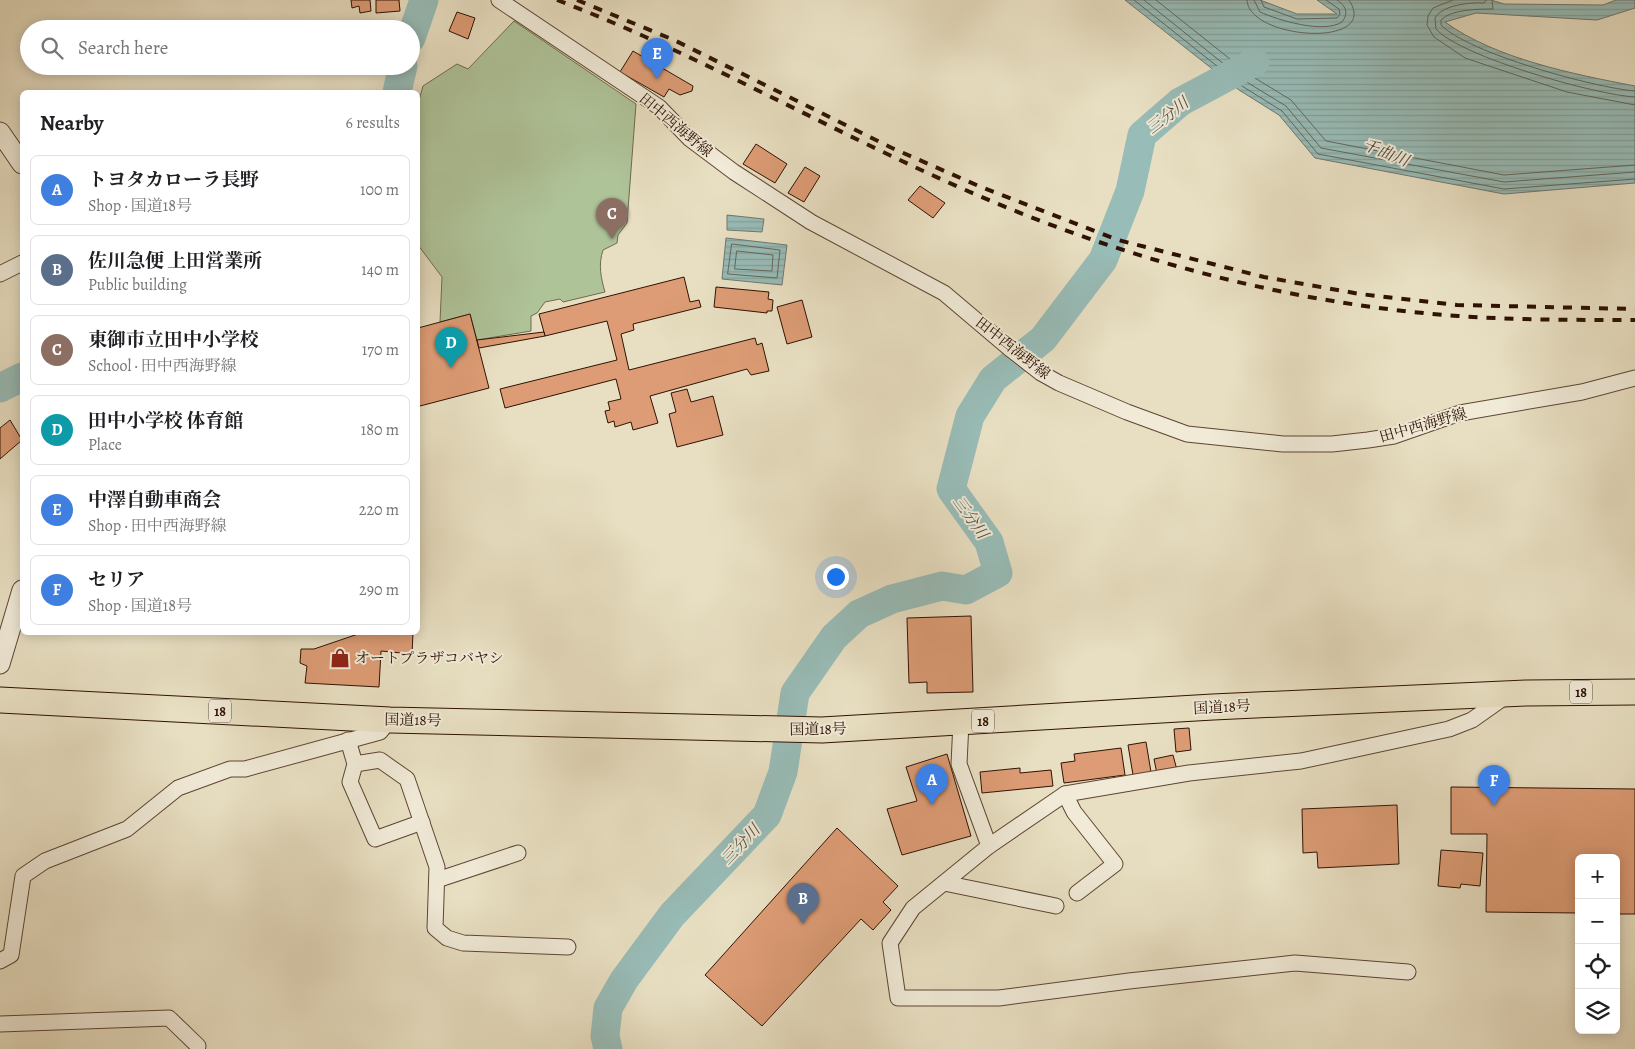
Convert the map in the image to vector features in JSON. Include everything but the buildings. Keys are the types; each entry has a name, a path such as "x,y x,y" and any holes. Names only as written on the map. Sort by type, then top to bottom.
{"highway":[{"name":"国道18号","path":"0,700 390,720 822,730 1071,714 1511,693 1635,692"}],"street":[{"name":"田中西海野線","path":"499,0 660,107 690,139 734,172 811,222 944,294 1008,348 1041,372 1059,383 1127,412 1187,434 1283,444 1332,444 1368,440 1394,436 1460,413 1582,392 1635,378"},
{"path":"0,132 20,161"},
{"path":"0,274 20,264"},
{"path":"0,664 20,597"},
{"path":"1408,972 1295,963 1129,981 1000,998 898,998 890,943 914,908 989,846 1065,794 1189,773 1301,761 1449,729 1472,720 1511,693"},
{"path":"0,961 11,955 23,876 46,861 128,829 178,788 230,769 245,769 380,732 390,720"},
{"path":"961,722 959,764 989,846"},
{"path":"348,740 355,764 350,782 375,839 422,822"},
{"path":"355,764 380,760 407,779 437,867 435,928 447,938 463,942 568,948"},
{"path":"1065,794 1074,812 1115,864 1077,893"},
{"path":"437,880 518,853"},
{"path":"944,883 1056,906"},
{"path":"0,1024 168,1018 198,1046"}],"green space":[{"path":"514,21 636,104 627,223 618,235 617,243 603,250 601,271 605,292 563,302 560,299 545,302 537,313 531,316 531,331 477,340 470,314 440,322 442,277 420,248 420,97 423,86 457,64 468,69"}],"water":[{"name":"千曲川","path":"1125,0 1260,0 1297,14 1337,14 1317,0 1491,0 1504,4 1603,5 1616,0 1635,0 1635,8 1597,20 1476,13 1445,22 1487,46 1511,55 1561,70 1635,86 1635,183 1504,194 1315,158 1279,115 1239,90"},
{"path":"727,215 764,219 762,232 727,230"},
{"path":"726,238 787,245 782,285 722,279"}],"waterway":[{"path":"417,20 424,0"},
{"name":"三分川","path":"608,1049 605,1036 608,1008 624,980 672,915 767,815 783,772 795,693 834,637 859,614 892,599 942,586 966,590 998,573 989,542 951,489 970,416 993,379 1043,339 1103,260 1130,191 1142,135 1180,102 1255,62"},
{"path":"397,90 401,75"},
{"path":"0,388 20,378"}],"railway":[{"path":"557,0 663,45 872,147 977,195 1035,219 1153,259 1273,290 1396,310 1502,318 1635,320"},
{"path":"577,0 674,40 892,148 981,187 1118,240 1264,277 1360,294 1457,305 1635,309"}],"place":[{"name":"中澤自動車商会","path":"657,79"},
{"name":"東御市立田中小学校","path":"612,239"},
{"name":"田中小学校 体育館","path":"451,368"},
{"name":"オートプラザコバヤシ","path":"340,658"},
{"name":"トヨタカローラ長野","path":"932,805"},
{"name":"セリア","path":"1494,806"},
{"name":"佐川急便 上田営業所","path":"803,924"}]}
